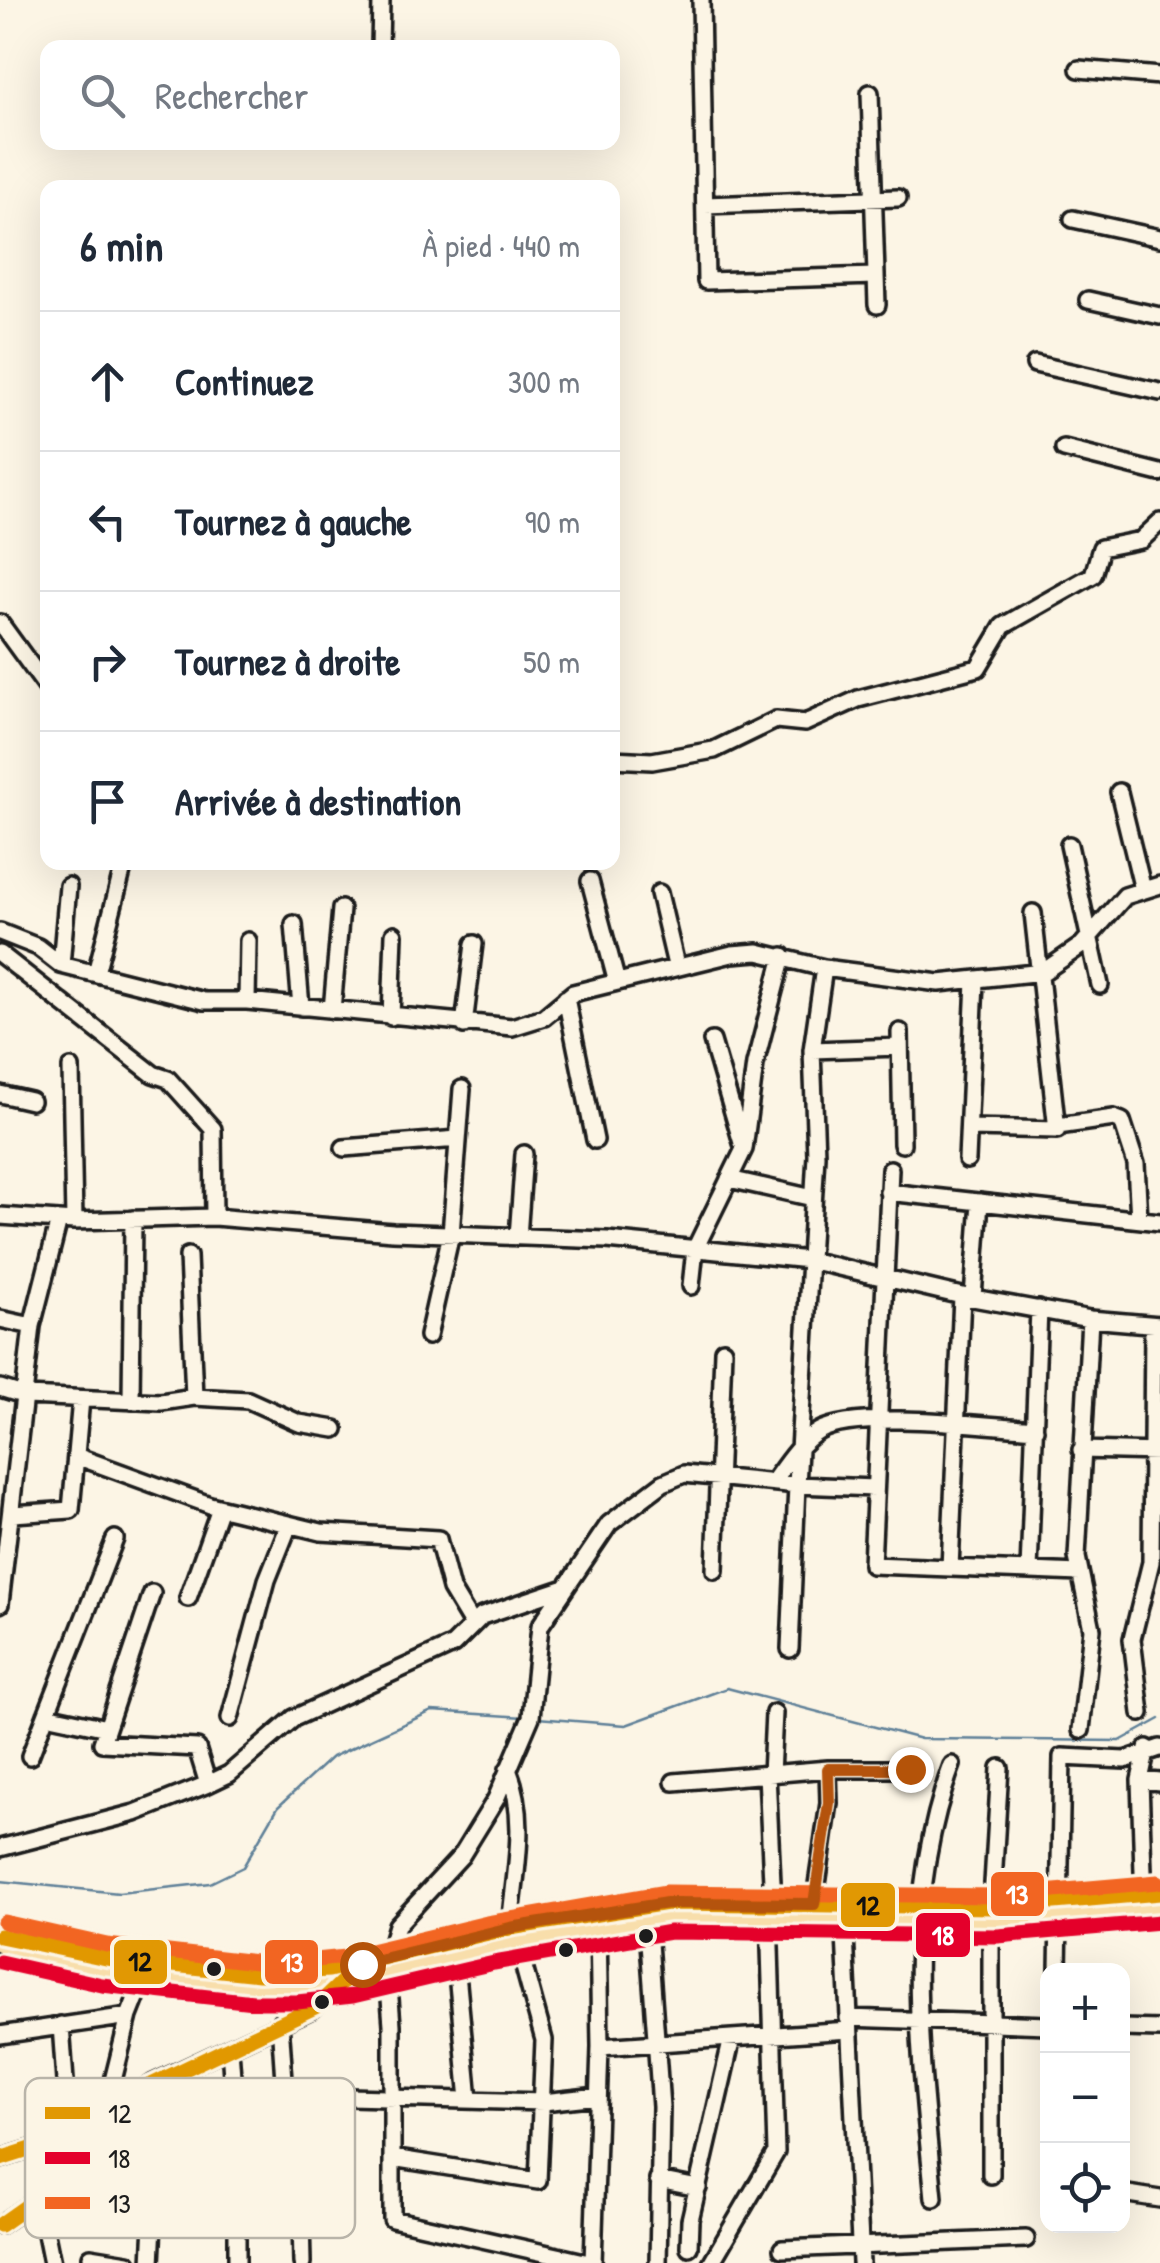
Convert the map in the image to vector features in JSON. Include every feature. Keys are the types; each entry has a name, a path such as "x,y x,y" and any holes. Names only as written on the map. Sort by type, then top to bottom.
{"main road":[{"path":"0,1939 255,1982 355,1970 513,1933 667,1903 844,1914 991,1911 1152,1898"},
{"path":"387,1963 455,1952 513,1933 647,1915 814,1904 920,1911"}],"street":[{"path":"380,40 381,0"},
{"path":"701,0 706,282 876,276"},
{"path":"1079,69 1160,76"},
{"path":"870,93 877,305"},
{"path":"705,206 898,198"},
{"path":"1074,219 1160,238"},
{"path":"1088,300 1160,316"},
{"path":"1035,364 1160,392"},
{"path":"1064,449 1160,473"},
{"path":"620,759 652,761 714,750 776,720 804,723 858,699 978,668 1004,626 1093,575 1101,548 1142,540 1160,522"},
{"path":"0,623 40,679"},
{"path":"1119,792 1144,890"},
{"path":"1068,845 1100,985"},
{"path":"96,974 122,870"},
{"path":"590,881 616,979"},
{"path":"0,932 38,947 60,965 204,1001 247,1001 512,1027 544,1017 566,998 616,979 732,954 783,956 824,968 939,983 1043,972 1089,937 1126,896 1160,884"},
{"path":"60,965 68,886"},
{"path":"660,893 676,966"},
{"path":"332,1010 341,910"},
{"path":"969,1128 1055,1132 1058,1126 1043,972 1033,913"},
{"path":"294,924 301,1007"},
{"path":"392,1017 394,934"},
{"path":"247,1001 248,941"},
{"path":"464,1025 474,944"},
{"path":"0,954 153,1074 168,1079 213,1129 214,1216"},
{"path":"692,1286 695,1249 744,1148 755,1064 783,956"},
{"path":"790,1650 816,1156 812,1050 824,968"},
{"path":"967,1160 975,980"},
{"path":"566,998 595,1140"},
{"path":"812,1050 900,1039 902,1144"},
{"path":"712,1041 744,1148"},
{"path":"0,1604 3,1559 13,1514 8,1490 26,1396 32,1326 67,1221 71,1068"},
{"path":"428,1336 451,1234 462,1089"},
{"path":"0,1094 31,1101"},
{"path":"1058,1126 1114,1118 1122,1121 1136,1164 1139,1219"},
{"path":"344,1148 458,1139"},
{"path":"518,1236 524,1154"},
{"path":"890,1169 872,1564 1080,1573"},
{"path":"729,1179 813,1198"},
{"path":"888,1192 1160,1222"},
{"path":"950,1568 956,1425 980,1202"},
{"path":"0,1216 67,1221 214,1216 695,1249 809,1260 967,1297 1090,1319 1157,1325 1156,1539 1132,1639 1141,1713"},
{"path":"131,1401 132,1219"},
{"path":"188,1256 194,1397"},
{"path":"1029,1571 1039,1310"},
{"path":"0,1319 32,1326"},
{"path":"1081,1730 1092,1630 1076,1557 1090,1319"},
{"path":"715,1570 723,1350"},
{"path":"0,1388 26,1396 131,1401 194,1397 248,1400 299,1423 335,1429"},
{"path":"13,1514 72,1510 80,1398"},
{"path":"773,1482 798,1448 832,1425 878,1421 1034,1429"},
{"path":"1082,1450 1156,1452"},
{"path":"76,1456 220,1508 289,1524 333,1534 438,1539 450,1590 472,1624"},
{"path":"598,1923 600,2046 591,2263 392,2219 387,1963 397,1925 461,1856 508,1769 530,1717 540,1626 562,1589 609,1524 629,1507 684,1474 876,1488"},
{"path":"188,1598 220,1508"},
{"path":"230,1718 267,1580 289,1524"},
{"path":"30,1756 115,1539"},
{"path":"0,1848 135,1812 230,1774 294,1718 453,1645 482,1616 562,1589"},
{"path":"152,1593 102,1742 197,1748 208,1784"},
{"path":"711,2263 776,2152 769,1774 774,1713"},
{"path":"46,1715 107,1728"},
{"path":"1152,1748 1140,1780 1152,1898"},
{"path":"1058,1963 1062,1757 1125,1760 1152,1748"},
{"path":"934,2198 917,2021 920,1911 934,1814 952,1765"},
{"path":"991,2175 991,1911 1000,1768"},
{"path":"392,2158 538,2181 544,2040 513,1933 520,1797 508,1769"},
{"path":"814,1904 829,1803 828,1769"},
{"path":"674,1782 828,1769 910,1769"},
{"path":"1140,1780 1160,1782"},
{"path":"844,1914 860,2254"},
{"path":"647,1915 657,2043 658,2263"},
{"path":"455,1952 469,2100"},
{"path":"114,2078 129,2016 149,1966"},
{"path":"165,2078 314,2008 355,1970"},
{"path":"0,2036 129,2016"},
{"path":"600,2046 773,2036 849,2024 917,2021 1040,2025"},
{"path":"280,2022 283,2078"},
{"path":"61,2025 66,2078"},
{"path":"1130,2028 1160,2029"},
{"path":"689,2247 698,2188 732,2038"},
{"path":"230,2049 232,2078"},
{"path":"355,2097 543,2102 598,2096"},
{"path":"0,2159 25,2153"},
{"path":"658,2180 698,2188"},
{"path":"1130,2194 1160,2200"},
{"path":"0,2225 25,2208"},
{"path":"47,2238 52,2263"},
{"path":"151,2263 152,2238"},
{"path":"236,2238 237,2263"},
{"path":"301,2238 302,2263"},
{"path":"782,2249 860,2254 1026,2239"},
{"path":"507,2263 511,2246"},
{"path":"91,2258 128,2263"}],"waterway":[{"path":"537,1718 626,1725 727,1688 921,1739 1120,1741 1160,1719"},
{"path":"0,1881 119,1893 210,1883 243,1867 278,1807 332,1757 432,1711 524,1717"}],"transit line":[{"name":"13","path":"4,1922 107,1945 256,1962 296,1962 345,1957 487,1923 666,1892 997,1896 1158,1882"},
{"name":"12","path":"0,1936 106,1958 259,1974 329,1970 510,1928 667,1903 997,1907 1160,1893"},
{"name":"18","path":"0,1962 102,1985 253,2002 297,2002 353,1996 494,1963 670,1932 998,1936 1160,1922"},
{"name":"12","path":"166,2078 317,2006 361,1964"},
{"name":"12","path":"0,2159 25,2151"},
{"name":"12","path":"0,2225 25,2207"}],"route":[{"path":"362,1964 510,1928 667,1903 814,1904 829,1803 828,1769 910,1769"}]}
